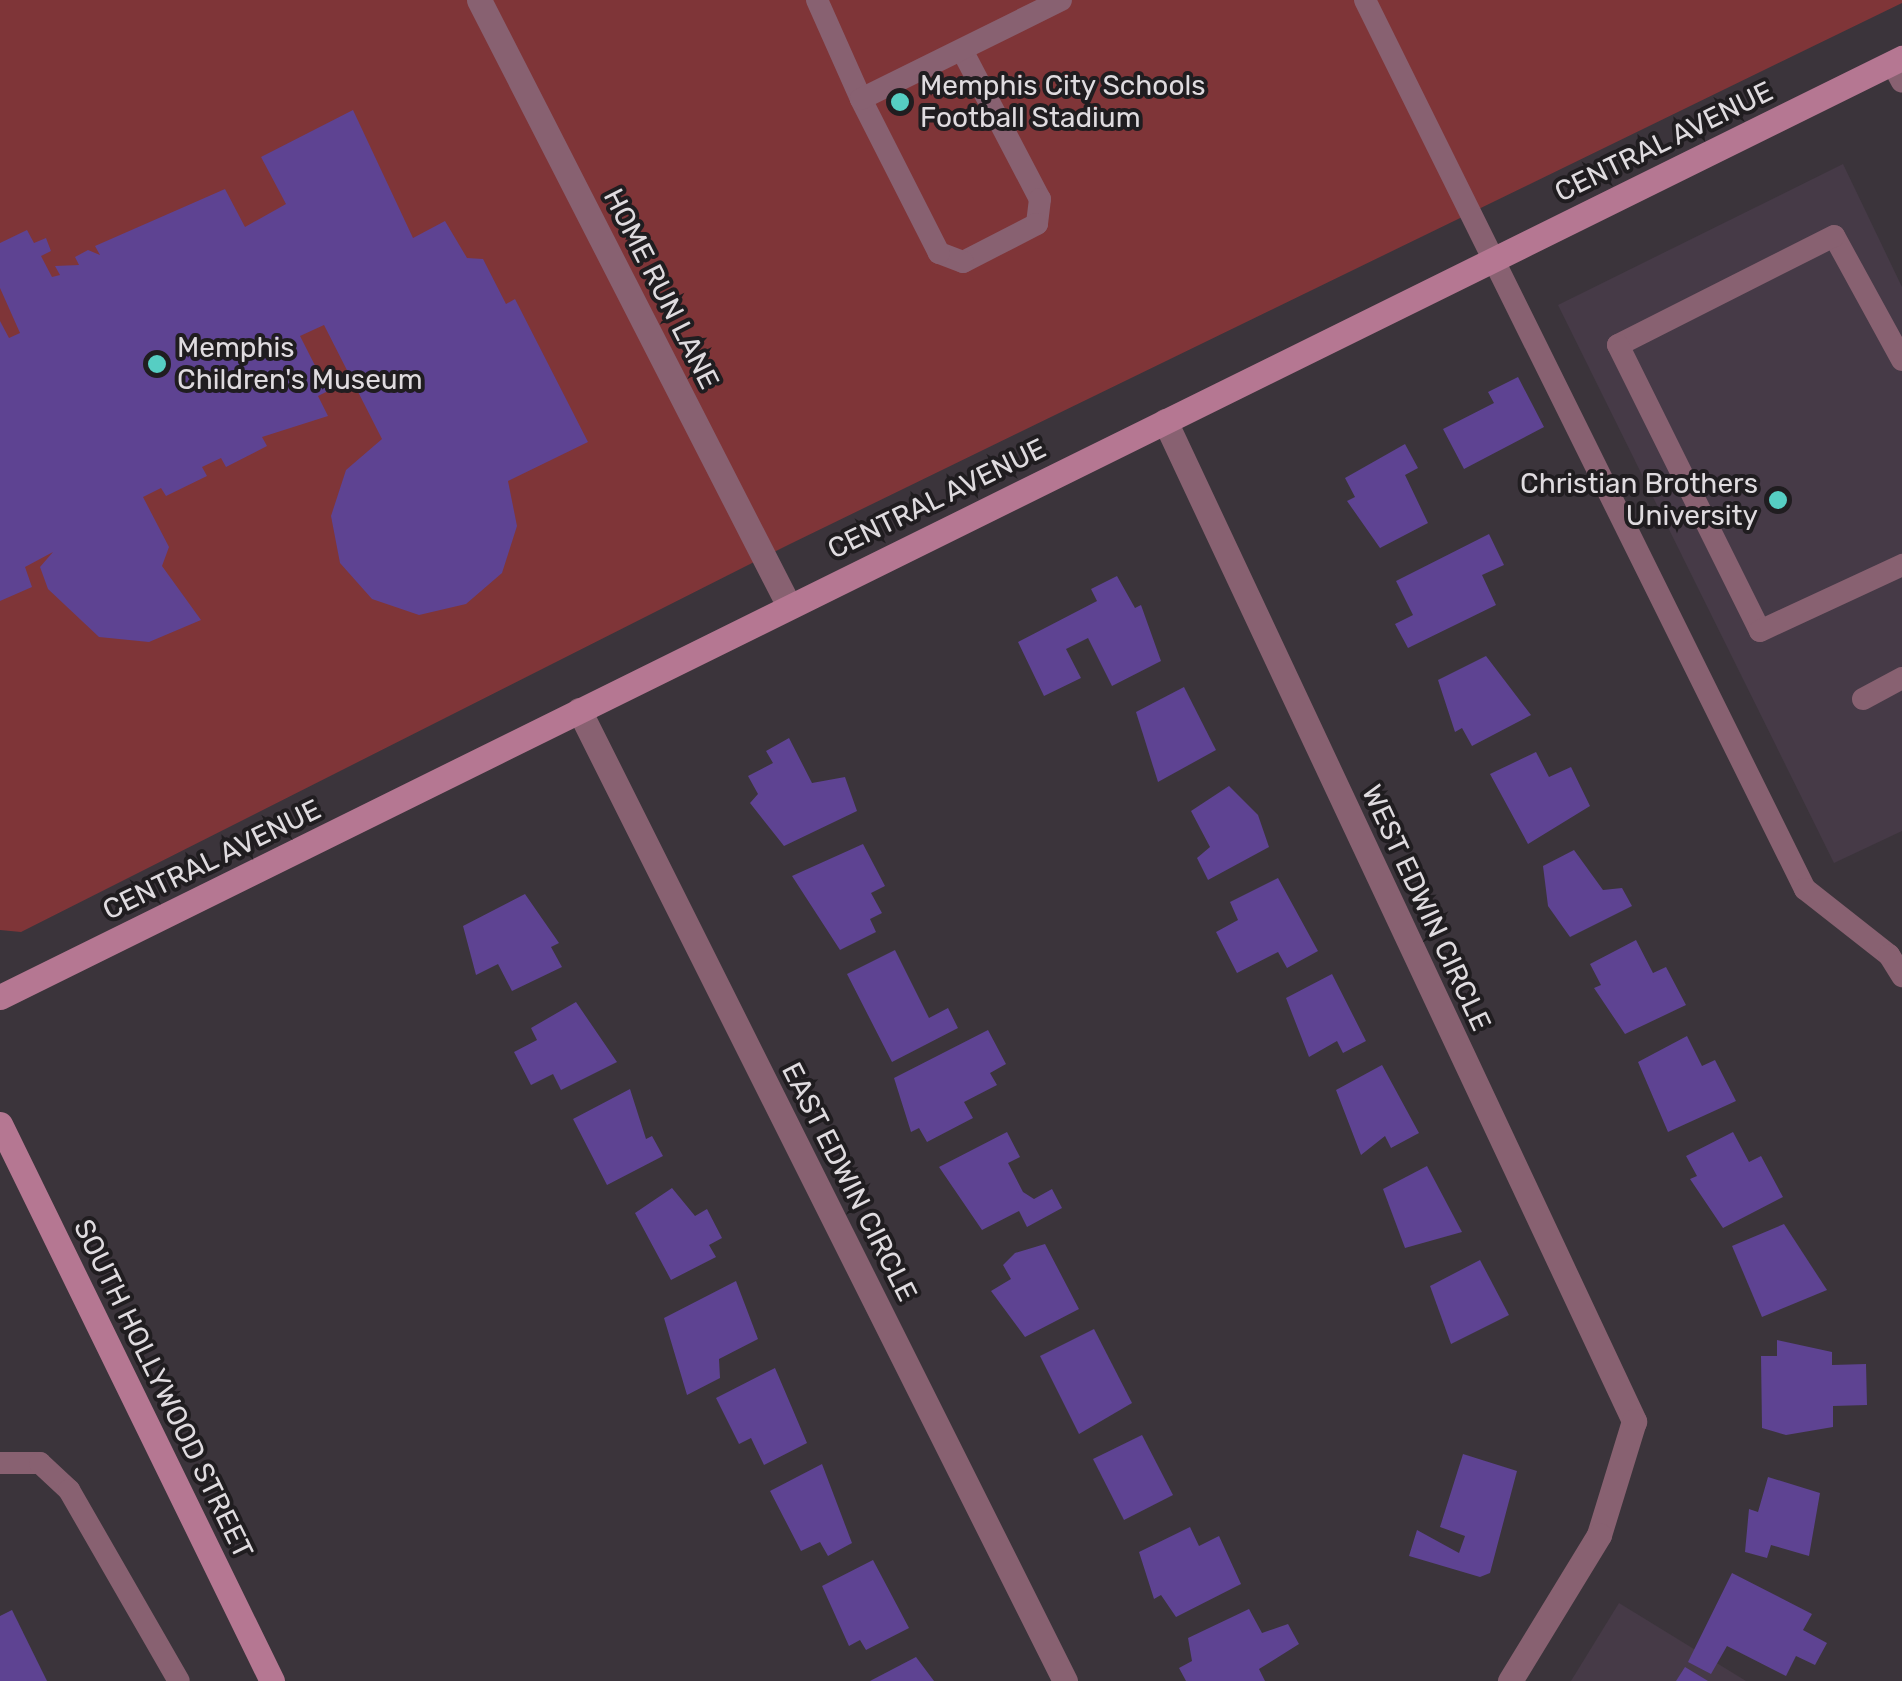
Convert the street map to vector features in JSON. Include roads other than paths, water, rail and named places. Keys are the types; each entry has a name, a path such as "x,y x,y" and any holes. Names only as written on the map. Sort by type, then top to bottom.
{"main road":[{"name":"CENTRAL AVENUE","path":"0,996 1495,258 1899,68"},
{"name":"SOUTH HOLLYWOOD STREET","path":"0,1124 272,1681"}],"street":[{"name":"HOME RUN LANE","path":"479,0 789,606"},
{"name":"WEST EDWIN CIRCLE","path":"1165,421 1634,1421 1598,1534 1510,1681"},
{"name":"EAST EDWIN CIRCLE","path":"579,710 1065,1681"}],"lane":[{"path":"817,0 861,99 940,253 963,262 1037,224 1040,199 963,52"},
{"path":"1365,0 1806,889 1889,954 1902,976"},
{"path":"861,99 963,52 1058,1"},
{"path":"1902,360 1834,236 1618,345 1760,631 1902,565"},
{"path":"1863,699 1902,678"},
{"path":"0,1463 40,1463 69,1490 179,1681"}],"place":[{"name":"Memphis City Schools Football Stadium","path":"900,102"},
{"name":"Memphis Children's Museum","path":"157,364"},
{"name":"Christian Brothers University","path":"1778,500"}]}
